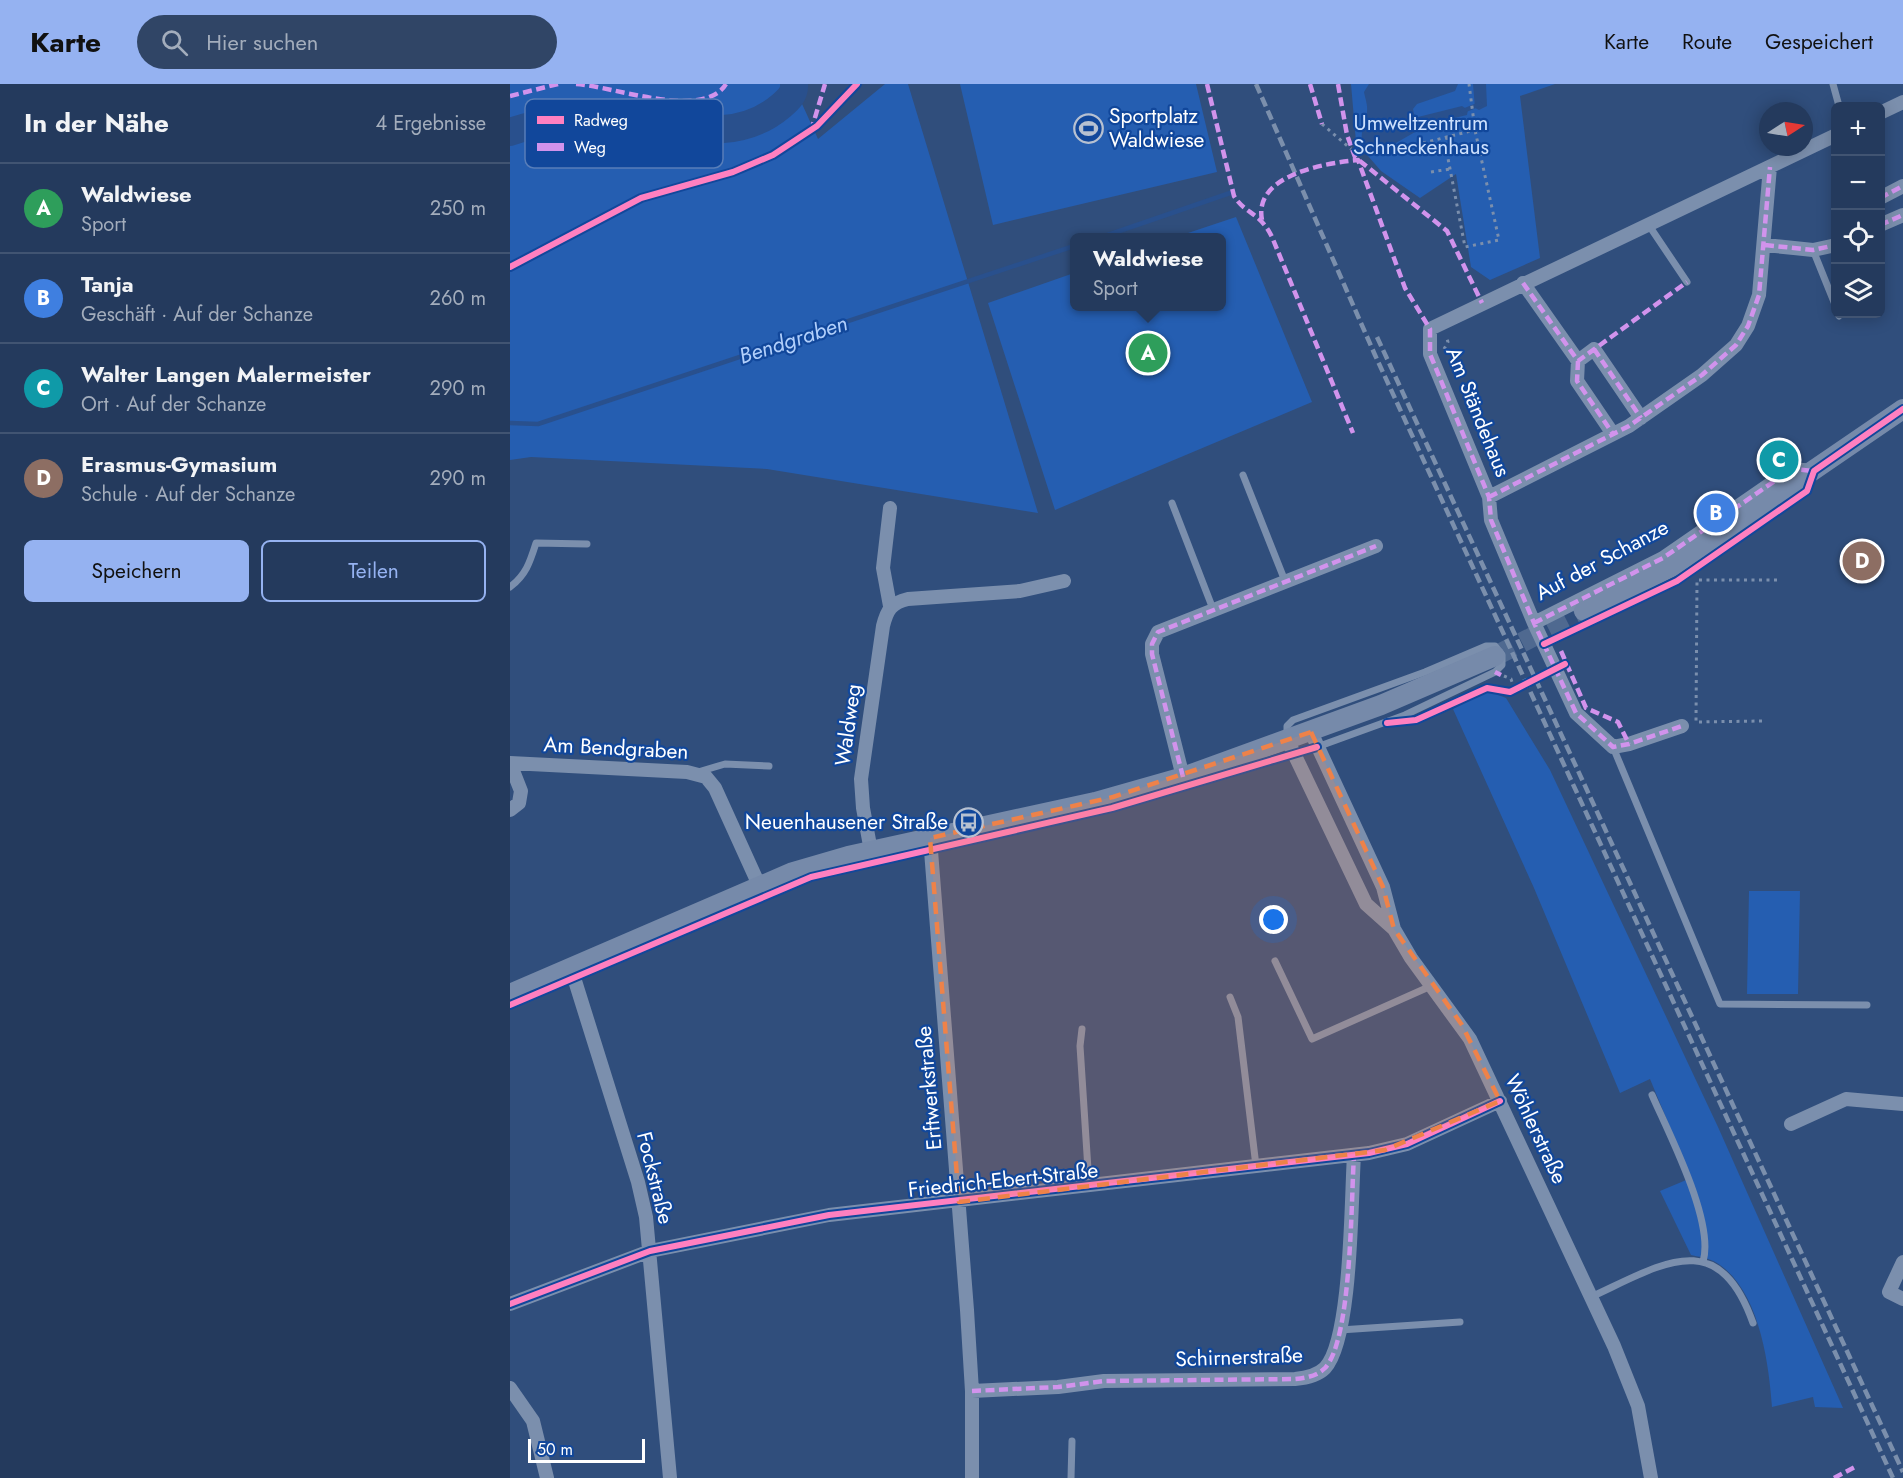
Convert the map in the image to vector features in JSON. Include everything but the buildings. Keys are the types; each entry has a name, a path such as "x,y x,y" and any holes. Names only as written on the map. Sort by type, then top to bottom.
{"main road":[{"name":"Auf der Schanze","path":"1584,611 1673,566 1903,409"},
{"path":"510,994 759,885 810,866 1095,802 1183,777 1288,741 1314,740 1401,698 1498,666"}],"street":[{"path":"1885,111 1903,102"},
{"name":"Am Ständehaus","path":"1613,747 1576,713 1534,623 1491,520 1489,497 1434,365 1428,335 1430,329 1831,137"},
{"path":"1489,497 1500,489 1641,418 1711,368 1740,340 1753,316 1759,295 1770,166"},
{"path":"1885,196 1903,186"},
{"path":"1885,223 1903,216"},
{"path":"1765,245 1813,250 1831,246"},
{"path":"1523,283 1578,361 1577,381 1613,434"},
{"path":"1578,361 1594,350 1641,418"},
{"name":"Auf der Schanze","path":"1534,623 1667,555 1792,469 1814,471"},
{"name":"Waldweg","path":"871,851 863,808 861,779 883,627 890,606 883,568 890,508"},
{"path":"1183,777 1152,654 1152,644 1158,632 1376,546"},
{"path":"890,606 908,599 1020,591 1064,581"},
{"path":"1613,747 1682,726"},
{"name":"Wöhlerstraße","path":"1314,740 1388,898 1394,929"},
{"name":"Wöhlerstraße","path":"1288,741 1366,904 1394,929 1431,986 1462,1025 1500,1101 1632,1388 1643,1427 1652,1478"},
{"path":"510,763 521,795 518,805 510,810"},
{"name":"Am Bendgraben","path":"510,763 695,773 706,777 716,788 759,885"},
{"name":"Erftwerkstraße","path":"930,838 960,1202 972,1391 972,1478"},
{"name":"Fockstraße","path":"571,968 638,1182 650,1251 670,1478"},
{"path":"1791,1124 1846,1099 1903,1104"},
{"name":"Friedrich-Ebert-Straße","path":"510,1304 650,1251 813,1217 960,1202 1354,1155 1399,1146 1500,1101"},
{"name":"Schirnerstraße","path":"972,1391 1058,1387 1104,1381 1302,1378 1324,1370 1334,1351 1340,1330 1347,1272 1354,1155"},
{"path":"1903,1262 1889,1292 1903,1299"},
{"path":"510,1388 533,1421 548,1478"}],"lane":[{"path":"1833,84 1838,102"},
{"path":"1647,224 1687,282"},
{"path":"1813,250 1831,295"},
{"path":"1243,476 1285,581"},
{"path":"1172,503 1213,609"},
{"path":"510,587 521,579 529,567 536,543 587,544"},
{"path":"1288,741 1287,729 1293,720 1425,672 1486,646 1495,646 1502,655 1502,665 1495,672 1405,715 1314,740"},
{"path":"1613,747 1720,1004 1867,1005"},
{"path":"695,773 725,764 769,766"},
{"path":"1275,961 1312,1039 1431,986"},
{"path":"1230,997 1238,1017 1256,1167"},
{"path":"1082,1029 1080,1046 1090,1187"},
{"path":"1652,1095 1700,1212 1707,1246 1703,1262"},
{"path":"1591,1297 1665,1264 1687,1260 1703,1262 1719,1270 1733,1283 1753,1323"},
{"path":"1340,1330 1460,1322"},
{"path":"1071,1478 1072,1441"}],"path":[{"path":"1447,137 1446,148 1465,247 1499,240 1475,130 1469,84"},
{"path":"1322,124 1351,149"},
{"path":"1423,143 1475,130"},
{"path":"1428,154 1446,148"},
{"path":"1431,172 1450,169"},
{"path":"1697,574 1696,722 1761,721"},
{"path":"1697,580 1781,580"},
{"path":"1498,666 1511,679 1513,685"}],"highlighted area":[{"path":"1311,732 1383,887 1394,929 1462,1025 1500,1101 1385,1150 959,1202 930,838 1113,797"}],"green space":[{"path":"510,84 793,84 818,139 885,84 908,84 1038,513 767,469 531,457 510,460"},
{"name":"Sportplatz Waldwiese","path":"960,84 1196,84 1217,172 993,225"},
{"name":"Umweltzentrum Schneckenhaus","path":"1351,84 1555,84 1520,96 1540,258 1490,280 1471,267 1456,174 1420,198 1381,171 1356,142"},
{"path":"1236,217 1312,402 1055,510 988,303 1070,274 1070,311 1226,311 1226,233 1188,233"},
{"path":"1488,691 1506,698 1550,770 1718,1127 1843,1408 1815,1407 1813,1397 1772,1407 1768,1370 1759,1328 1743,1290 1717,1263 1691,1255 1660,1191 1691,1178 1650,1079 1620,1093 1534,888 1453,709"},
{"path":"1749,891 1800,891 1798,994 1747,994"}],"shaded area":[{"path":"1369,84 1458,84 1455,91 1417,104 1413,109 1414,114 1418,117 1462,106 1468,110 1467,115 1429,124 1382,151 1371,151 1363,146 1362,135 1367,109 1364,92"},
{"path":"1473,84 1486,84 1487,106 1479,110 1475,108"}],"waterway":[{"path":"723,129 739,127 761,119 788,99 792,94 794,84"},
{"name":"Bendgraben","path":"1463,111 1480,104"},
{"path":"510,132 525,127"},
{"name":"Bendgraben","path":"1114,233 1233,192"},
{"name":"Bendgraben","path":"510,423 538,424 1070,247"}],"tunnel":[{"path":"1495,656 1584,611"}],"railway":[{"path":"1256,84 1375,355 1893,1478"},
{"path":"1377,337 1903,1472"}],"marked path":[{"path":"510,96 558,84"},
{"path":"576,84 656,99"},
{"path":"701,99 714,95 726,84"},
{"path":"811,131 825,84"},
{"path":"1207,84 1234,196 1263,223 1272,237 1353,433"},
{"path":"1310,84 1322,124"},
{"path":"1338,84 1347,135 1355,157 1447,231 1482,303"},
{"path":"1262,220 1262,205 1269,192 1280,182 1311,168 1358,160 1405,288 1430,329 1430,354 1489,497 1491,520 1534,623 1576,713 1613,747 1682,726"},
{"path":"1489,497 1629,426 1702,375 1736,345 1748,326 1759,295 1770,167"},
{"path":"1885,195 1903,186"},
{"path":"1885,223 1903,215"},
{"path":"1765,245 1813,250 1831,246"},
{"path":"1523,283 1578,361 1687,282"},
{"path":"1594,349 1641,418"},
{"path":"1578,361 1577,381 1613,434"},
{"path":"1534,623 1663,558 1792,469 1814,471 1812,474"},
{"path":"1183,777 1152,654 1152,644 1158,632 1376,546"},
{"path":"1561,651 1586,708 1618,722 1629,744"},
{"path":"1495,672 1501,675"},
{"path":"972,1391 1058,1387 1104,1381 1295,1379 1318,1373 1325,1368 1334,1352 1345,1299 1351,1234 1354,1155"},
{"path":"1834,1478 1857,1466"}],"cycle path":[{"path":"510,267 641,198 733,172 773,155 817,126 857,84"},
{"path":"1544,644 1677,581 1807,491 1814,471 1903,409"},
{"path":"1387,723 1416,720 1487,688 1510,692 1565,664"},
{"path":"510,1005 811,877 1112,808 1317,747"},
{"path":"510,1304 650,1251 829,1215 1369,1153 1407,1144 1500,1101"}],"place":[{"name":"Sportplatz Waldwiese","path":"1088,128"},
{"name":"Waldwiese","path":"1148,353"},
{"name":"Walter Langen Malermeister","path":"1779,460"},
{"name":"Tanja","path":"1716,513"},
{"name":"Erasmus-Gymasium","path":"1862,561"},
{"name":"Neuenhausener Straße","path":"969,822"}]}
